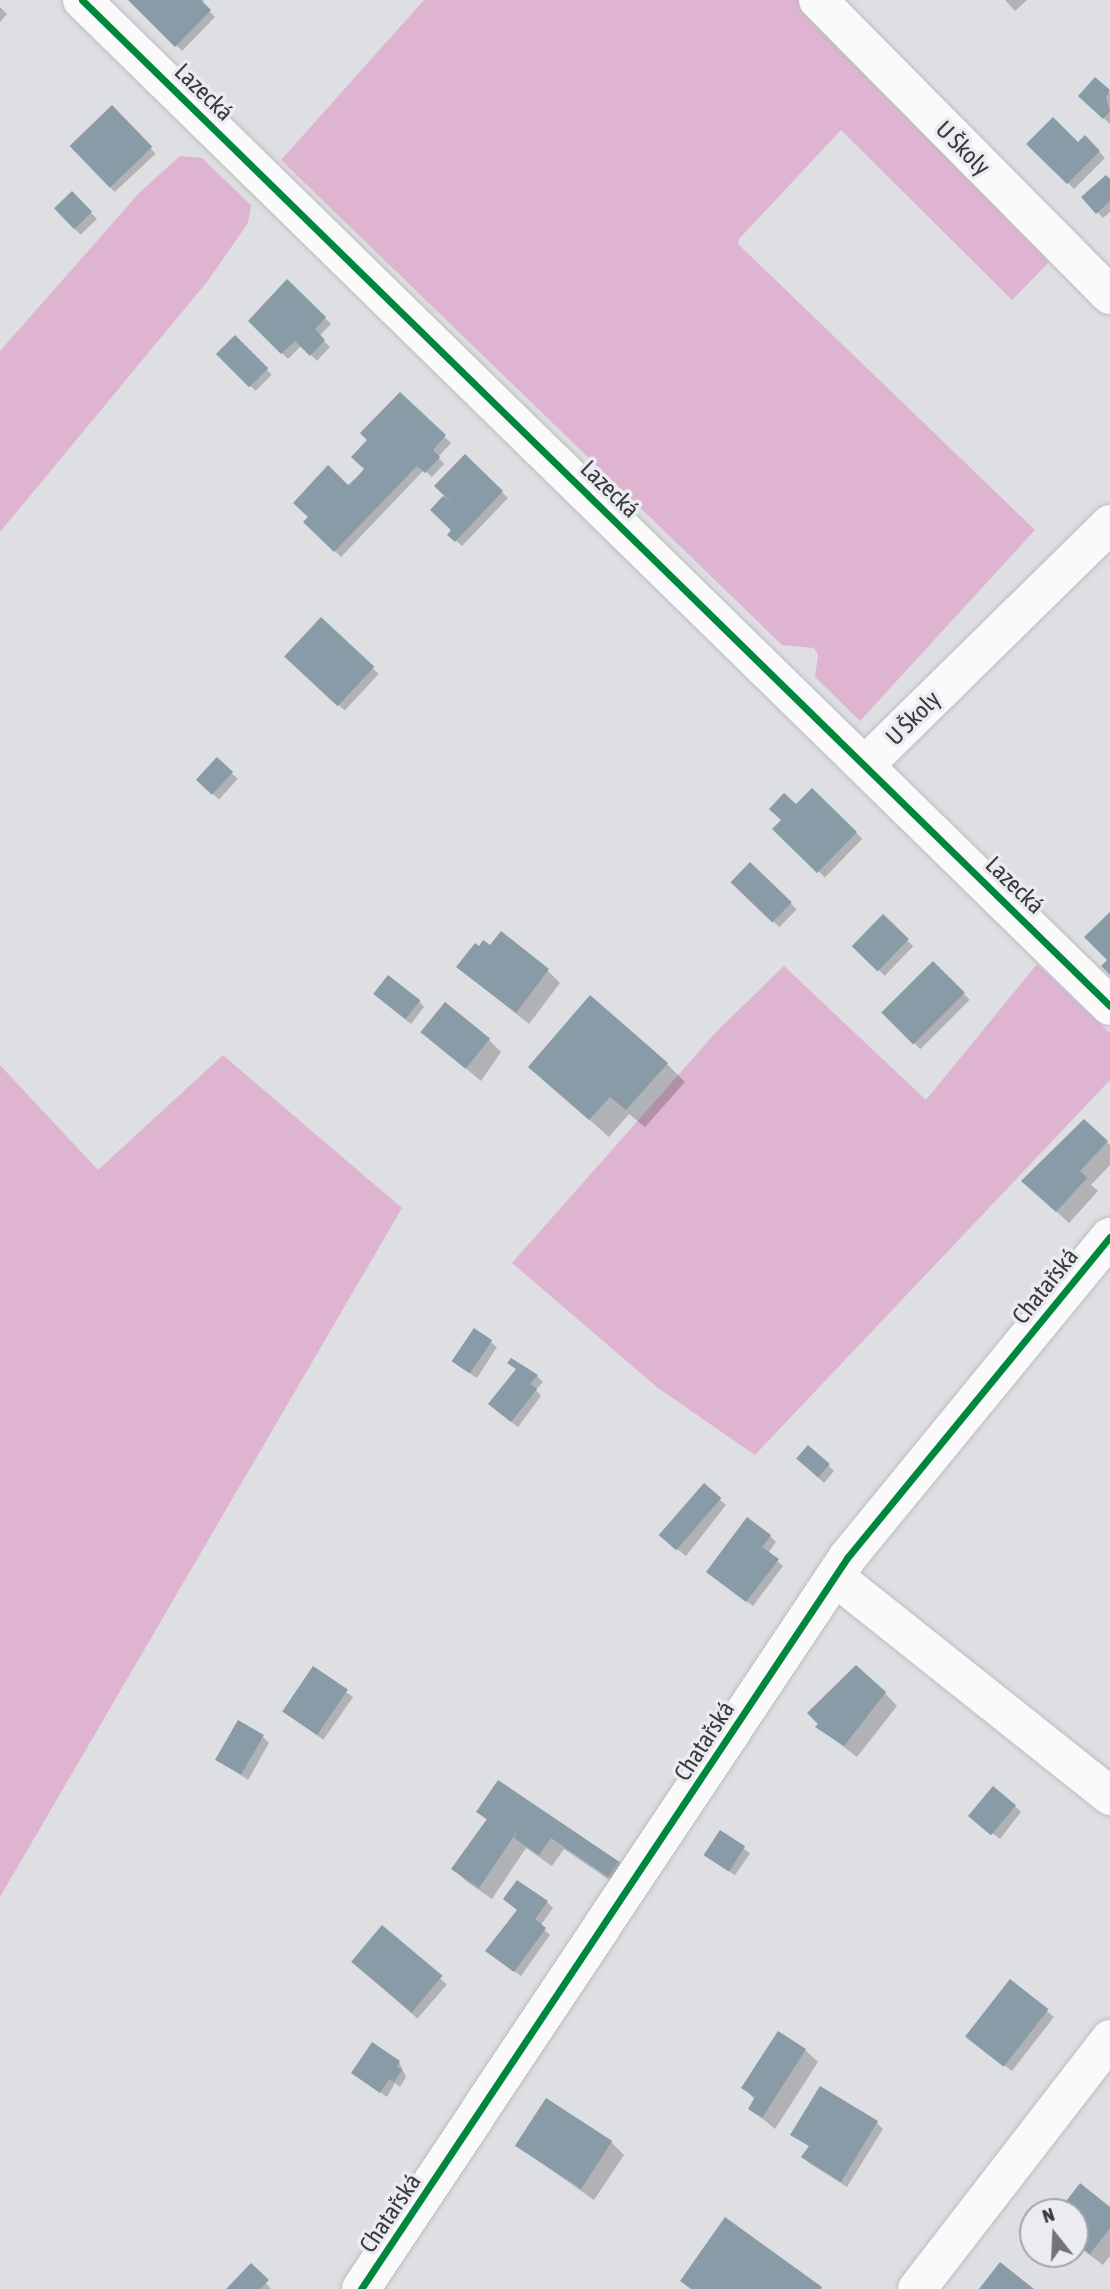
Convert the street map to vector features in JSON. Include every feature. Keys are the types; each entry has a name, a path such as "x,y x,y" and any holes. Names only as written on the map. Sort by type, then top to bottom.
{"street":[{"name":"Lazecká","path":"82,0 1110,1006"},
{"name":"U Školy","path":"818,0 1110,295"},
{"name":"U Školy","path":"865,765 1110,524"},
{"name":"Chatařská","path":"361,2289 835,1577 1110,1237"},
{"path":"835,1577 1110,1796"},
{"path":"917,2289 1110,2039"}],"shaded area":[{"path":"424,0 798,0 1050,252 1053,258 1012,300 841,130 739,239 738,244 1035,530 860,721 815,677 818,655 814,648 782,645 281,160"},
{"path":"180,156 202,158 251,205 248,223 207,282 0,532 0,351 140,192"},
{"path":"1037,964 1110,1033 1110,1080 755,1455 658,1388 512,1263 718,1030 784,966 926,1100"},
{"path":"223,1055 402,1208 0,1897 0,1065 98,1170"}],"building":[{"path":"128,0 201,0 211,10 175,47"},
{"path":"1095,77 1110,90 1106,98 1110,111 1103,119 1078,96"},
{"path":"112,105 152,147 110,188 70,146"},
{"path":"1053,117 1078,142 1085,135 1100,151 1067,184 1026,144"},
{"path":"1106,175 1110,179 1110,201 1096,214 1081,197"},
{"path":"72,191 92,212 74,229 54,208"},
{"path":"287,279 326,317 315,329 325,340 310,356 295,341 281,354 248,321"},
{"path":"235,335 268,368 249,387 216,354"},
{"path":"400,392 446,435 433,450 440,457 425,473 417,466 334,552 303,522 308,517 293,503 328,465 349,486 364,469 351,457 367,440 360,433"},
{"path":"465,454 503,491 455,542 447,535 451,530 430,510 443,496 455,506 434,486"},
{"path":"321,617 374,667 338,706 284,656"},
{"path":"217,757 233,772 212,795 196,780"},
{"path":"812,788 857,832 817,873 772,829 781,820 769,809 784,793 796,804"},
{"path":"750,862 792,902 772,922 731,882"},
{"path":"1110,912 1110,975 1101,966 1107,960 1084,937"},
{"path":"883,914 909,939 878,971 852,946"},
{"path":"501,931 549,969 516,1013 456,967 475,943 479,946 483,940 490,945"},
{"path":"933,961 965,993 913,1044 881,1013"},
{"path":"388,975 420,1000 406,1019 373,994"},
{"path":"590,995 668,1063 626,1110 610,1097 589,1120 528,1067"},
{"path":"445,1002 490,1039 466,1069 420,1032"},
{"path":"1084,1119 1108,1141 1080,1171 1087,1178 1056,1212 1021,1181"},
{"path":"474,1328 492,1340 470,1373 452,1361"},
{"path":"511,1358 538,1375 530,1384 537,1389 511,1422 488,1404 516,1369 507,1363"},
{"path":"808,1445 830,1464 818,1478 796,1459"},
{"path":"704,1483 721,1498 676,1550 659,1535"},
{"path":"747,1517 771,1535 762,1547 779,1559 746,1602 706,1572"},
{"path":"856,1665 886,1692 844,1746 815,1727 818,1724 807,1713"},
{"path":"313,1666 348,1689 317,1735 282,1712"},
{"path":"238,1720 264,1735 241,1775 215,1760"},
{"path":"498,1780 621,1863 611,1879 551,1838 539,1855 514,1838 518,1830 479,1888 451,1869 487,1819 476,1812"},
{"path":"993,1786 1016,1805 991,1835 968,1816"},
{"path":"720,1830 745,1846 729,1871 704,1855"},
{"path":"517,1880 548,1901 535,1919 546,1928 514,1972 485,1951 517,1910 503,1899"},
{"path":"382,1925 443,1976 412,2013 351,1962"},
{"path":"1010,1979 1049,2009 1004,2067 965,2037"},
{"path":"778,2031 806,2049 762,2118 748,2109 755,2097 741,2088"},
{"path":"372,2042 400,2061 397,2067 402,2070 394,2082 389,2079 380,2093 351,2073"},
{"path":"820,2086 878,2121 841,2182 801,2157 809,2146 790,2135"},
{"path":"546,2098 612,2141 581,2189 515,2146"},
{"path":"1080,2183 1110,2207 1110,2228 1090,2254 1089,2198 1069,2198"},
{"path":"725,2217 822,2287 821,2289 691,2289 680,2281"},
{"path":"1000,2262 1034,2289 979,2289"},
{"path":"251,2263 269,2280 260,2289 226,2289"}],"cycle path":[{"path":"82,0 1110,1006"},
{"path":"361,2289 847,1558 1110,1237"}]}
